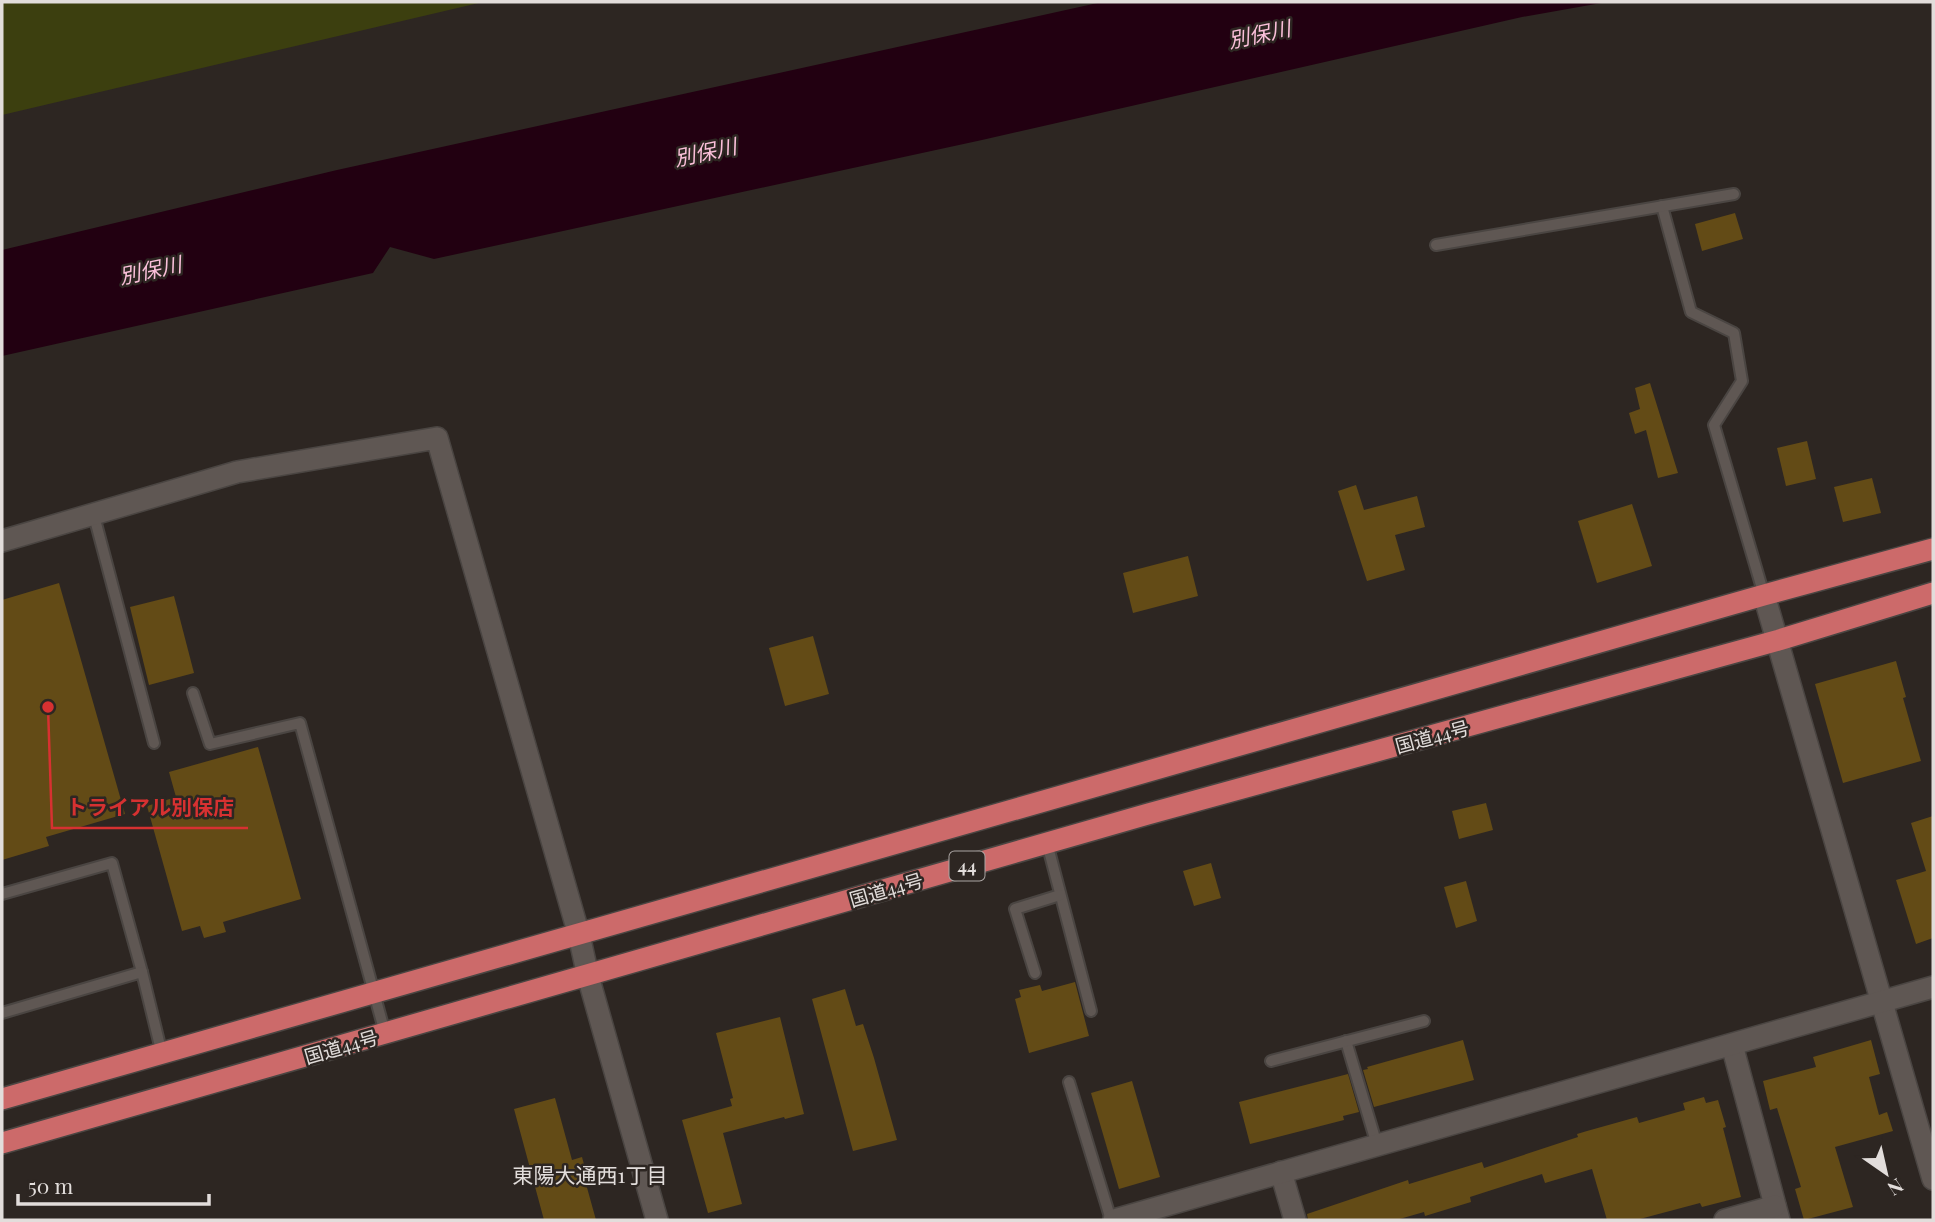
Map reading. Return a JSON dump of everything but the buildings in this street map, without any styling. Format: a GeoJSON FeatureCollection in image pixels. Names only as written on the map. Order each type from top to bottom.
{"type":"FeatureCollection","features":[{"type":"Feature","properties":{"kind":"highway","name":"44"},"geometry":{"type":"LineString","coordinates":[[2,1099],[1933,549]]}},
{"type":"Feature","properties":{"kind":"highway","name":"国道44号"},"geometry":{"type":"LineString","coordinates":[[2,1143],[1047,843],[1779,640],[1933,593]]}},
{"type":"Feature","properties":{"kind":"street"},"geometry":{"type":"LineString","coordinates":[[2,541],[93,512],[237,472],[437,438],[657,1220]]}},
{"type":"Feature","properties":{"kind":"street"},"geometry":{"type":"LineString","coordinates":[[1764,595],[1933,1179]]}},
{"type":"Feature","properties":{"kind":"street"},"geometry":{"type":"LineString","coordinates":[[1113,1220],[1933,987]]}},
{"type":"Feature","properties":{"kind":"street"},"geometry":{"type":"LineString","coordinates":[[1725,1220],[1777,1213],[1732,1045]]}},
{"type":"Feature","properties":{"kind":"street"},"geometry":{"type":"LineString","coordinates":[[1282,1172],[1295,1220]]}},
{"type":"Feature","properties":{"kind":"lane"},"geometry":{"type":"LineString","coordinates":[[1436,245],[1734,194]]}},
{"type":"Feature","properties":{"kind":"lane"},"geometry":{"type":"LineString","coordinates":[[1662,206],[1691,312],[1734,333],[1742,381],[1714,425],[1764,595]]}},
{"type":"Feature","properties":{"kind":"lane"},"geometry":{"type":"LineString","coordinates":[[93,512],[154,744]]}},
{"type":"Feature","properties":{"kind":"lane"},"geometry":{"type":"LineString","coordinates":[[193,693],[209,744],[300,723],[385,1033]]}},
{"type":"Feature","properties":{"kind":"lane"},"geometry":{"type":"LineString","coordinates":[[1047,843],[1091,1011]]}},
{"type":"Feature","properties":{"kind":"lane"},"geometry":{"type":"LineString","coordinates":[[2,894],[112,863],[162,1054]]}},
{"type":"Feature","properties":{"kind":"lane"},"geometry":{"type":"LineString","coordinates":[[1035,973],[1015,909],[1060,895]]}},
{"type":"Feature","properties":{"kind":"lane"},"geometry":{"type":"LineString","coordinates":[[2,1013],[142,972]]}},
{"type":"Feature","properties":{"kind":"lane"},"geometry":{"type":"LineString","coordinates":[[1271,1061],[1424,1021]]}},
{"type":"Feature","properties":{"kind":"lane"},"geometry":{"type":"LineString","coordinates":[[1346,1041],[1377,1146]]}},
{"type":"Feature","properties":{"kind":"lane"},"geometry":{"type":"LineString","coordinates":[[1069,1082],[1113,1220]]}},
{"type":"Feature","properties":{"kind":"green space"},"geometry":{"type":"Polygon","coordinates":[[[2,2],[483,2],[2,115],[2,2]]]}},
{"type":"Feature","properties":{"kind":"water","name":"別保川"},"geometry":{"type":"Polygon","coordinates":[[[1102,2],[1607,2],[1522,17],[982,140],[434,259],[390,247],[373,273],[2,356],[2,250],[337,170],[1102,2]]]}},
{"type":"Feature","properties":{"kind":"place","name":"トライアル別保店"},"geometry":{"type":"Point","coordinates":[48,707]}},
{"type":"Feature","properties":{"kind":"district","name":"東陽大通西1丁目"},"geometry":{"type":"Point","coordinates":[590,1174]}}]}
